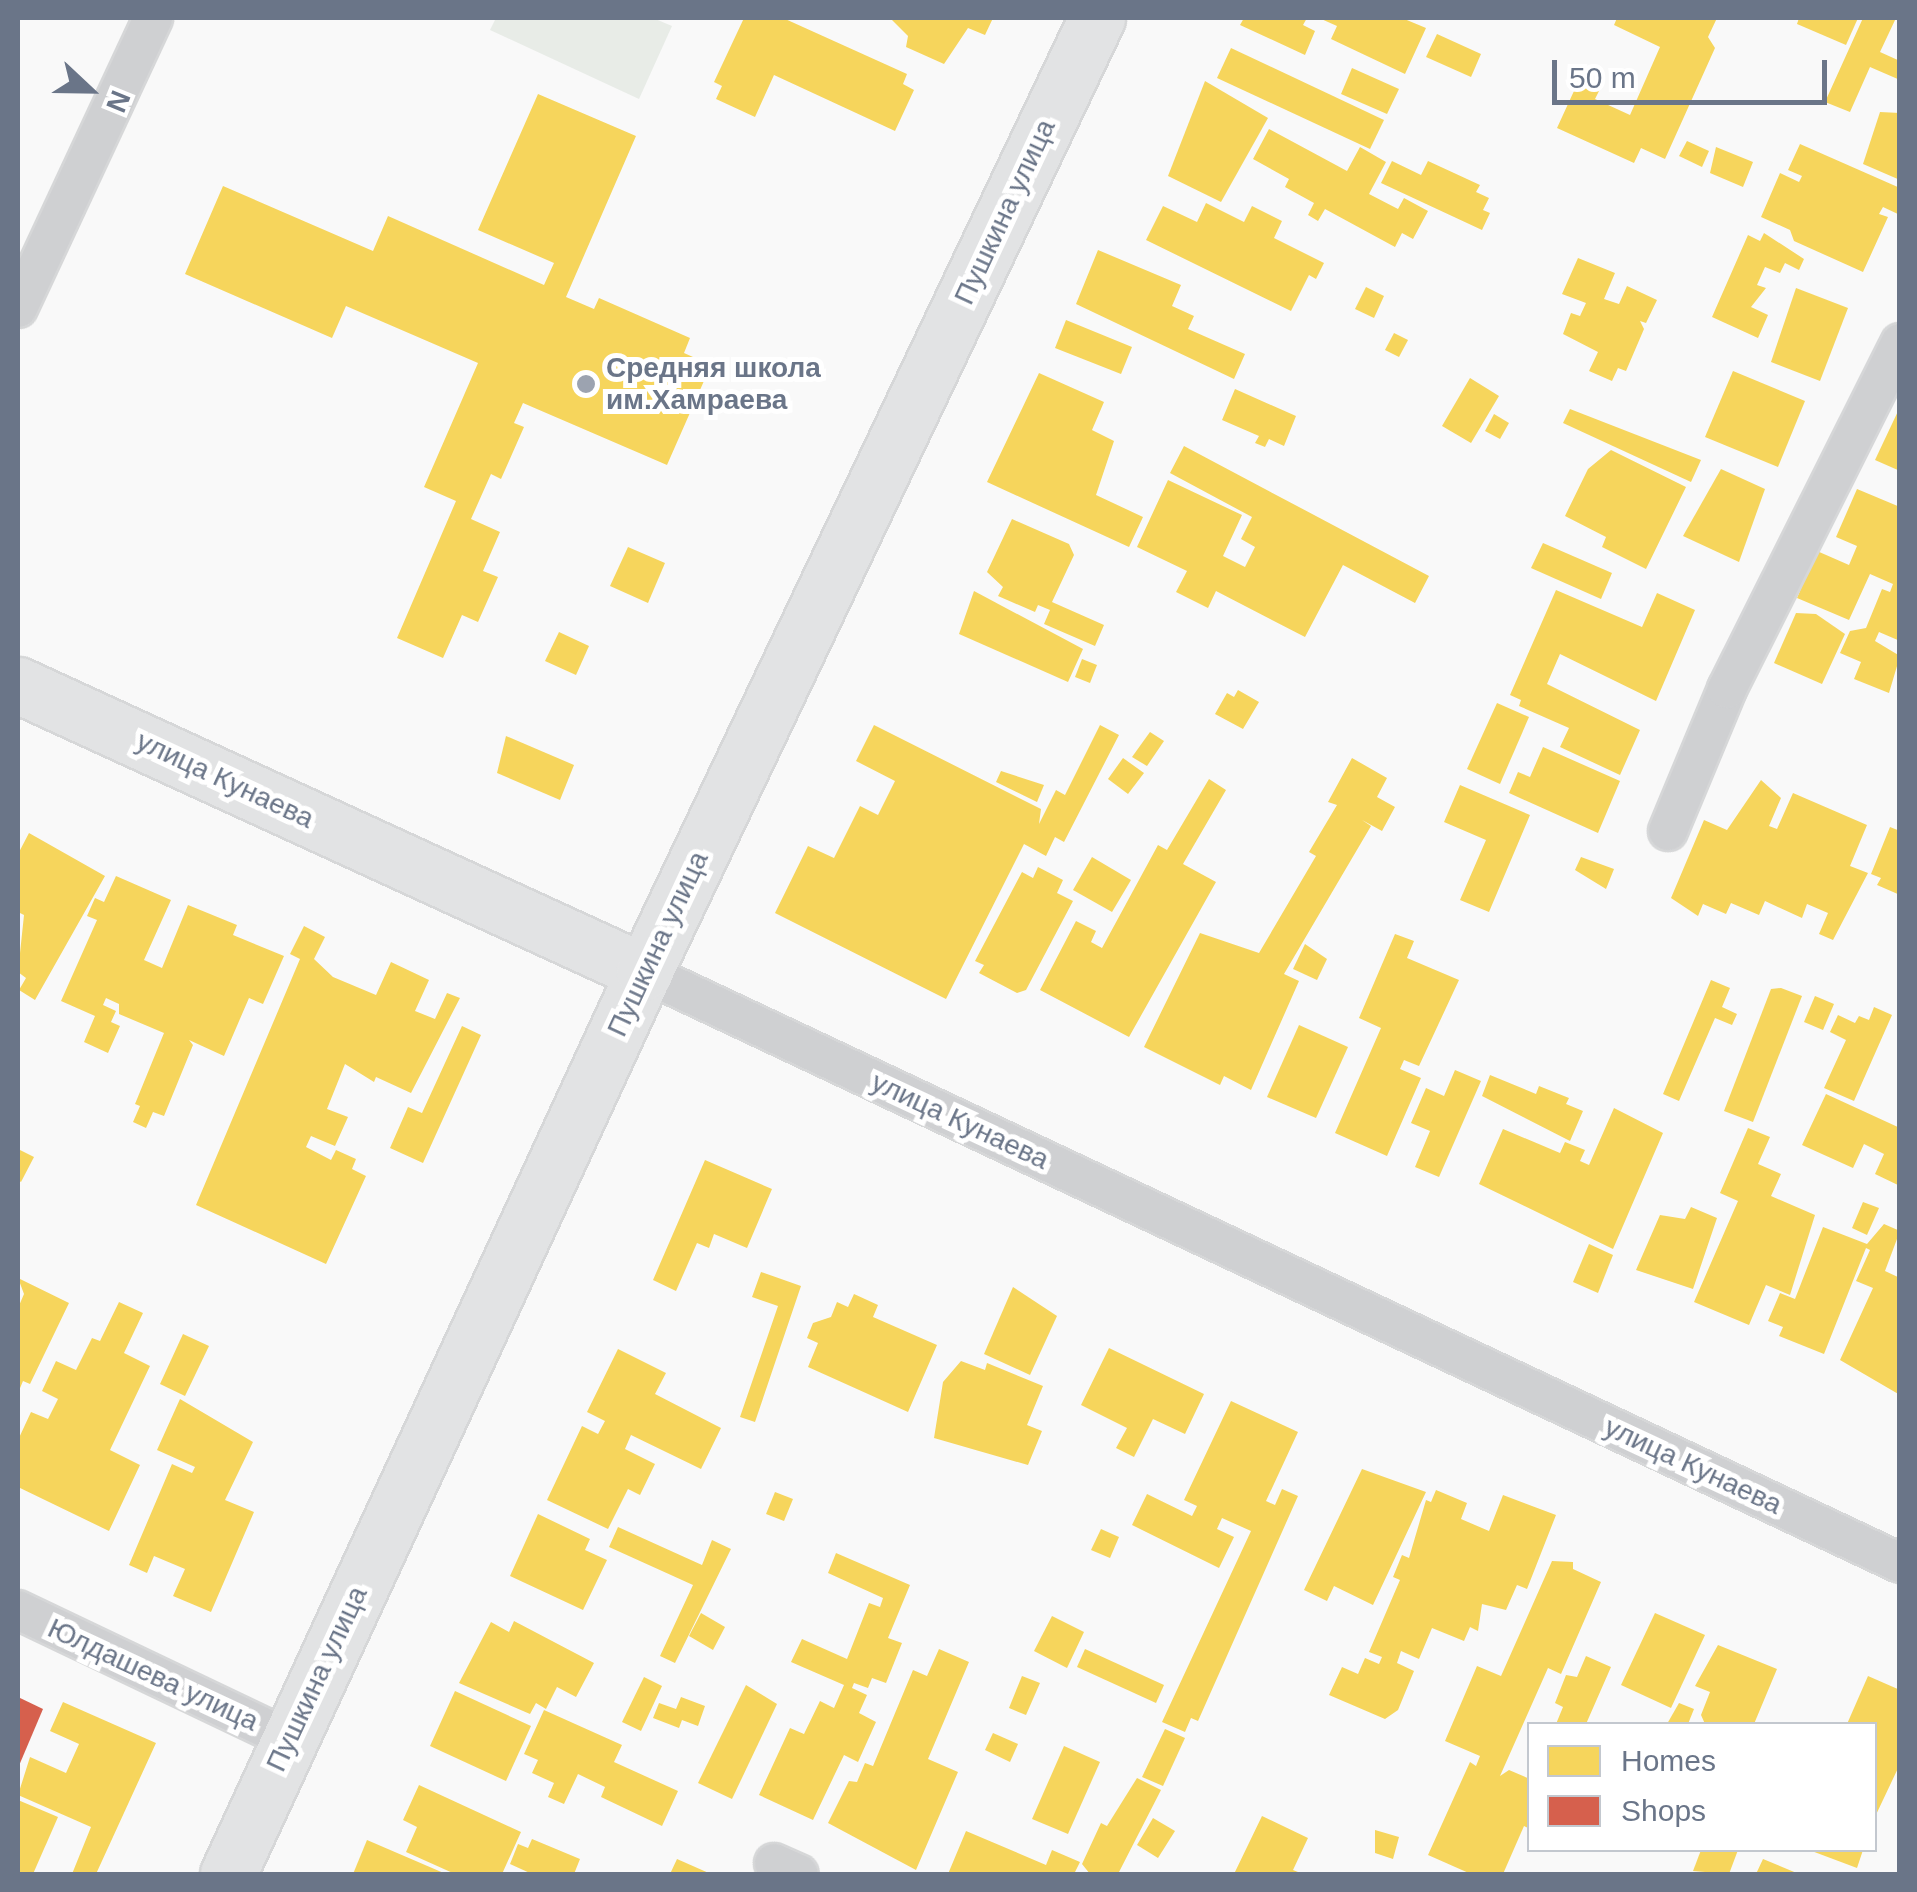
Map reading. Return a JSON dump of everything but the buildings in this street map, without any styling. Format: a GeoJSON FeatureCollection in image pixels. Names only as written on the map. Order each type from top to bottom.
{"type":"FeatureCollection","features":[{"type":"Feature","properties":{"kind":"main road","name":"Пушкина улица"},"geometry":{"type":"LineString","coordinates":[[228,1874],[644,972],[1097,18]]}},
{"type":"Feature","properties":{"kind":"main road","name":"улица Кунаева"},"geometry":{"type":"LineString","coordinates":[[18,685],[644,972]]}},
{"type":"Feature","properties":{"kind":"street"},"geometry":{"type":"LineString","coordinates":[[18,308],[153,18]]}},
{"type":"Feature","properties":{"kind":"street"},"geometry":{"type":"LineString","coordinates":[[1668,831],[1727,690],[1900,344]]}},
{"type":"Feature","properties":{"kind":"street","name":"улица Кунаева"},"geometry":{"type":"LineString","coordinates":[[644,972],[1900,1563]]}},
{"type":"Feature","properties":{"kind":"street","name":"Юлдашева улица"},"geometry":{"type":"LineString","coordinates":[[18,1610],[289,1739]]}},
{"type":"Feature","properties":{"kind":"shaded area"},"geometry":{"type":"Polygon","coordinates":[[[496,18],[653,18],[672,26],[639,99],[490,30],[496,18]]]}},
{"type":"Feature","properties":{"kind":"place","name":"Средняя школа им.Хамраева"},"geometry":{"type":"Point","coordinates":[586,384]}}]}
